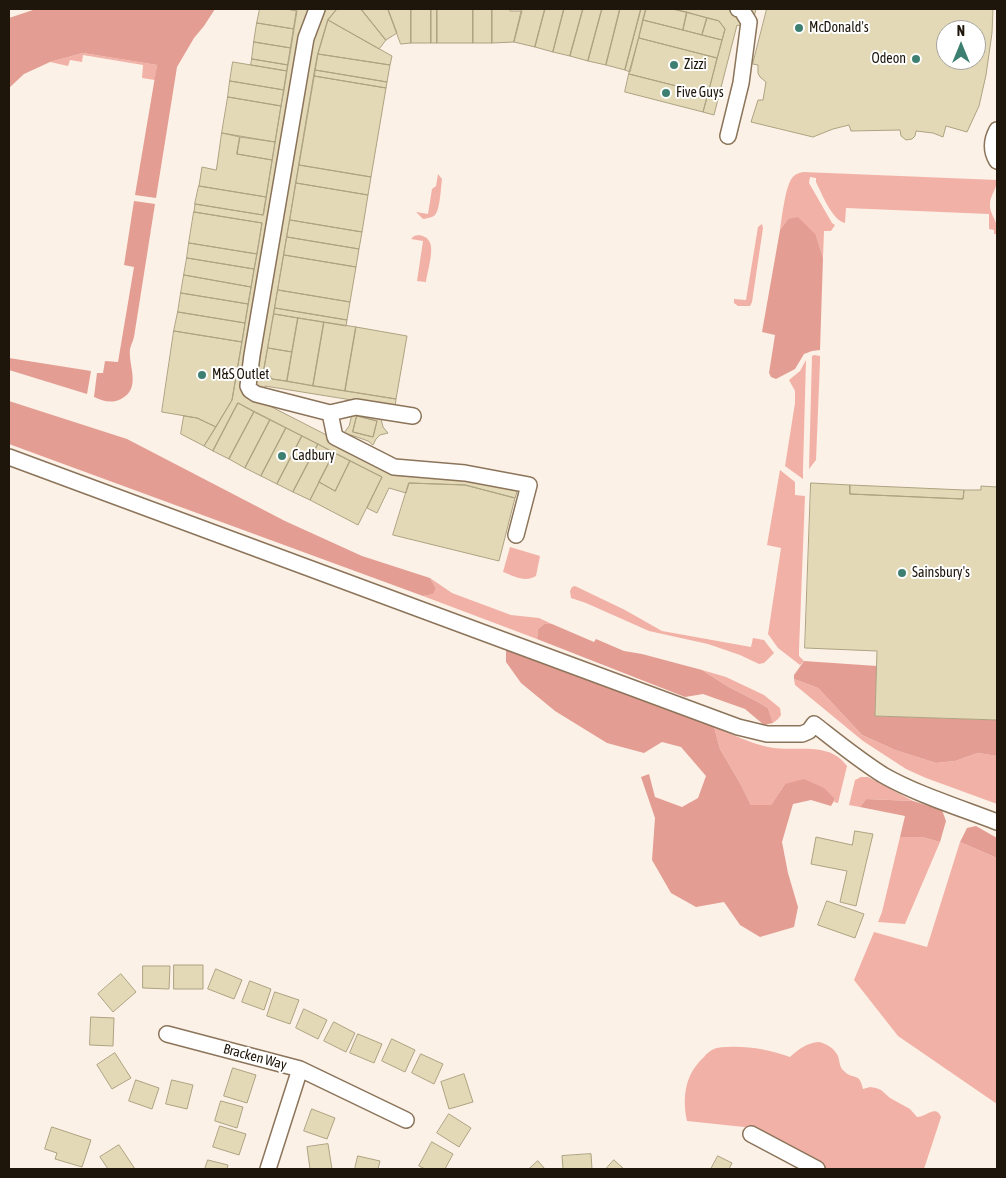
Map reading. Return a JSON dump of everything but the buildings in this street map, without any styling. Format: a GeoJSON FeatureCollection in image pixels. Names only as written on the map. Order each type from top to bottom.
{"type":"FeatureCollection","features":[{"type":"Feature","properties":{"kind":"street"},"geometry":{"type":"LineString","coordinates":[[317,9],[306,38],[248,386],[256,394],[330,413],[356,408],[413,416]]}},
{"type":"Feature","properties":{"kind":"street"},"geometry":{"type":"LineString","coordinates":[[728,136],[741,83],[750,22],[741,10],[738,9]]}},
{"type":"Feature","properties":{"kind":"street"},"geometry":{"type":"LineString","coordinates":[[997,130],[992,141],[992,148],[997,161]]}},
{"type":"Feature","properties":{"kind":"street"},"geometry":{"type":"LineString","coordinates":[[330,413],[336,438],[394,467],[465,473],[529,485],[516,535]]}},
{"type":"Feature","properties":{"kind":"street"},"geometry":{"type":"LineString","coordinates":[[9,458],[738,727],[767,734],[795,735],[808,731],[814,724],[884,776],[919,792],[997,822]]}},
{"type":"Feature","properties":{"kind":"street","name":"Bracken Way"},"geometry":{"type":"LineString","coordinates":[[167,1034],[300,1070],[268,1169]]}},
{"type":"Feature","properties":{"kind":"street"},"geometry":{"type":"LineString","coordinates":[[300,1070],[406,1120]]}},
{"type":"Feature","properties":{"kind":"street"},"geometry":{"type":"LineString","coordinates":[[751,1134],[817,1169]]}},
{"type":"Feature","properties":{"kind":"shaded area"},"geometry":{"type":"Polygon","coordinates":[[[36,9],[215,9],[194,38],[177,67],[156,198],[135,195],[157,65],[83,53],[50,62],[24,74],[9,88],[9,18],[36,9]]]}},
{"type":"Feature","properties":{"kind":"shaded area"},"geometry":{"type":"Polygon","coordinates":[[[83,53],[157,65],[155,80],[142,78],[143,65],[83,55],[82,62],[70,60],[68,66],[50,62],[83,53]]]}},
{"type":"Feature","properties":{"kind":"shaded area"},"geometry":{"type":"Polygon","coordinates":[[[803,172],[997,180],[990,206],[997,226],[997,234],[994,234],[994,230],[989,229],[989,214],[846,208],[845,223],[840,221],[832,212],[816,182],[816,178],[810,177],[809,183],[835,225],[831,231],[824,231],[823,258],[816,235],[788,219],[780,230],[787,189],[792,178],[803,172]]]}},
{"type":"Feature","properties":{"kind":"shaded area"},"geometry":{"type":"Polygon","coordinates":[[[438,174],[442,179],[437,212],[434,216],[423,219],[416,212],[428,214],[432,189],[436,186],[438,174]]]}},
{"type":"Feature","properties":{"kind":"shaded area"},"geometry":{"type":"Polygon","coordinates":[[[134,201],[155,204],[134,337],[130,349],[133,383],[131,389],[121,399],[107,401],[94,397],[97,373],[103,373],[105,361],[118,362],[134,267],[124,265],[134,201]]]}},
{"type":"Feature","properties":{"kind":"shaded area"},"geometry":{"type":"Polygon","coordinates":[[[798,217],[816,235],[823,258],[820,350],[804,354],[795,369],[776,379],[771,377],[769,373],[775,335],[762,332],[780,230],[788,219],[798,217]]]}},
{"type":"Feature","properties":{"kind":"shaded area"},"geometry":{"type":"Polygon","coordinates":[[[762,224],[763,228],[752,302],[750,306],[738,306],[734,303],[734,299],[746,300],[758,227],[762,224]]]}},
{"type":"Feature","properties":{"kind":"shaded area"},"geometry":{"type":"Polygon","coordinates":[[[419,235],[427,239],[431,244],[426,282],[417,281],[423,241],[411,239],[419,235]]]}},
{"type":"Feature","properties":{"kind":"shaded area"},"geometry":{"type":"Polygon","coordinates":[[[812,356],[820,356],[816,460],[809,469],[812,356]]]}},
{"type":"Feature","properties":{"kind":"shaded area"},"geometry":{"type":"Polygon","coordinates":[[[9,358],[91,371],[87,394],[9,370],[9,358]]]}},
{"type":"Feature","properties":{"kind":"shaded area"},"geometry":{"type":"Polygon","coordinates":[[[806,360],[803,479],[785,466],[795,403],[795,391],[789,380],[800,371],[806,360]]]}},
{"type":"Feature","properties":{"kind":"shaded area"},"geometry":{"type":"Polygon","coordinates":[[[9,401],[127,439],[285,521],[362,556],[430,578],[436,588],[433,594],[423,596],[9,444],[9,401]]]}},
{"type":"Feature","properties":{"kind":"shaded area"},"geometry":{"type":"Polygon","coordinates":[[[780,470],[795,482],[795,495],[805,496],[799,650],[799,656],[804,661],[800,665],[778,648],[768,634],[781,548],[767,545],[780,470]]]}},
{"type":"Feature","properties":{"kind":"shaded area"},"geometry":{"type":"Polygon","coordinates":[[[510,547],[540,556],[536,576],[524,579],[503,572],[510,547]]]}},
{"type":"Feature","properties":{"kind":"shaded area"},"geometry":{"type":"Polygon","coordinates":[[[430,578],[452,593],[511,615],[539,618],[552,624],[544,624],[538,629],[537,639],[423,596],[432,594],[436,588],[430,578]]]}},
{"type":"Feature","properties":{"kind":"shaded area"},"geometry":{"type":"Polygon","coordinates":[[[575,586],[625,610],[662,631],[751,647],[753,638],[764,640],[774,653],[764,663],[759,664],[708,644],[649,631],[571,598],[570,591],[575,586]]]}},
{"type":"Feature","properties":{"kind":"shaded area"},"geometry":{"type":"Polygon","coordinates":[[[544,624],[552,624],[594,642],[596,639],[624,651],[702,670],[768,708],[773,723],[764,725],[745,709],[703,694],[685,697],[537,639],[538,629],[544,624]]]}},
{"type":"Feature","properties":{"kind":"shaded area"},"geometry":{"type":"Polygon","coordinates":[[[506,648],[714,727],[720,749],[751,805],[771,805],[785,784],[804,779],[824,788],[835,799],[831,806],[811,800],[793,804],[782,842],[788,873],[798,907],[794,927],[760,937],[740,925],[724,902],[696,907],[671,893],[652,860],[655,818],[641,777],[649,774],[655,797],[682,807],[698,798],[706,776],[681,747],[662,742],[644,753],[607,743],[555,711],[521,683],[506,662],[506,648]]]}},
{"type":"Feature","properties":{"kind":"shaded area"},"geometry":{"type":"Polygon","coordinates":[[[804,661],[877,666],[875,716],[997,720],[997,756],[978,753],[955,761],[936,763],[895,750],[862,735],[818,688],[794,679],[794,675],[804,661]]]}},
{"type":"Feature","properties":{"kind":"shaded area"},"geometry":{"type":"Polygon","coordinates":[[[702,670],[726,677],[764,695],[780,708],[781,715],[773,723],[768,708],[702,670]]]}},
{"type":"Feature","properties":{"kind":"shaded area"},"geometry":{"type":"Polygon","coordinates":[[[794,679],[818,688],[862,735],[895,750],[936,763],[955,761],[978,753],[997,756],[997,804],[906,769],[863,741],[795,685],[794,679]]]}},
{"type":"Feature","properties":{"kind":"shaded area"},"geometry":{"type":"Polygon","coordinates":[[[714,727],[762,746],[821,750],[831,753],[847,766],[838,803],[834,802],[835,799],[785,784],[771,805],[751,805],[720,749],[714,727]]]}},
{"type":"Feature","properties":{"kind":"shaded area"},"geometry":{"type":"Polygon","coordinates":[[[861,777],[868,777],[913,801],[866,799],[860,807],[849,805],[855,780],[861,777]]]}},
{"type":"Feature","properties":{"kind":"shaded area"},"geometry":{"type":"Polygon","coordinates":[[[866,799],[913,801],[942,810],[946,821],[940,842],[922,837],[900,837],[905,816],[860,807],[866,799]]]}},
{"type":"Feature","properties":{"kind":"shaded area"},"geometry":{"type":"Polygon","coordinates":[[[976,826],[997,838],[997,858],[960,842],[967,828],[976,826]]]}},
{"type":"Feature","properties":{"kind":"shaded area"},"geometry":{"type":"Polygon","coordinates":[[[900,837],[922,837],[940,842],[905,924],[878,922],[882,912],[900,837]]]}},
{"type":"Feature","properties":{"kind":"shaded area"},"geometry":{"type":"Polygon","coordinates":[[[960,842],[997,858],[997,1104],[898,1036],[854,980],[874,932],[927,947],[960,842]]]}},
{"type":"Feature","properties":{"kind":"shaded area"},"geometry":{"type":"Polygon","coordinates":[[[819,1042],[827,1045],[834,1051],[838,1056],[842,1069],[858,1078],[863,1089],[870,1087],[881,1090],[890,1098],[910,1109],[917,1117],[934,1111],[939,1113],[941,1117],[924,1169],[825,1169],[784,1146],[744,1127],[687,1121],[686,1086],[693,1071],[711,1050],[721,1047],[744,1047],[767,1050],[790,1057],[803,1047],[819,1042]]]}},
{"type":"Feature","properties":{"kind":"place","name":"McDonald's"},"geometry":{"type":"Point","coordinates":[799,28]}},
{"type":"Feature","properties":{"kind":"place","name":"Odeon"},"geometry":{"type":"Point","coordinates":[916,59]}},
{"type":"Feature","properties":{"kind":"place","name":"Zizzi"},"geometry":{"type":"Point","coordinates":[674,65]}},
{"type":"Feature","properties":{"kind":"place","name":"Five Guys"},"geometry":{"type":"Point","coordinates":[666,93]}},
{"type":"Feature","properties":{"kind":"place","name":"M&S Outlet"},"geometry":{"type":"Point","coordinates":[202,375]}},
{"type":"Feature","properties":{"kind":"place","name":"Cadbury"},"geometry":{"type":"Point","coordinates":[282,456]}},
{"type":"Feature","properties":{"kind":"place","name":"Sainsbury's"},"geometry":{"type":"Point","coordinates":[902,573]}}]}
